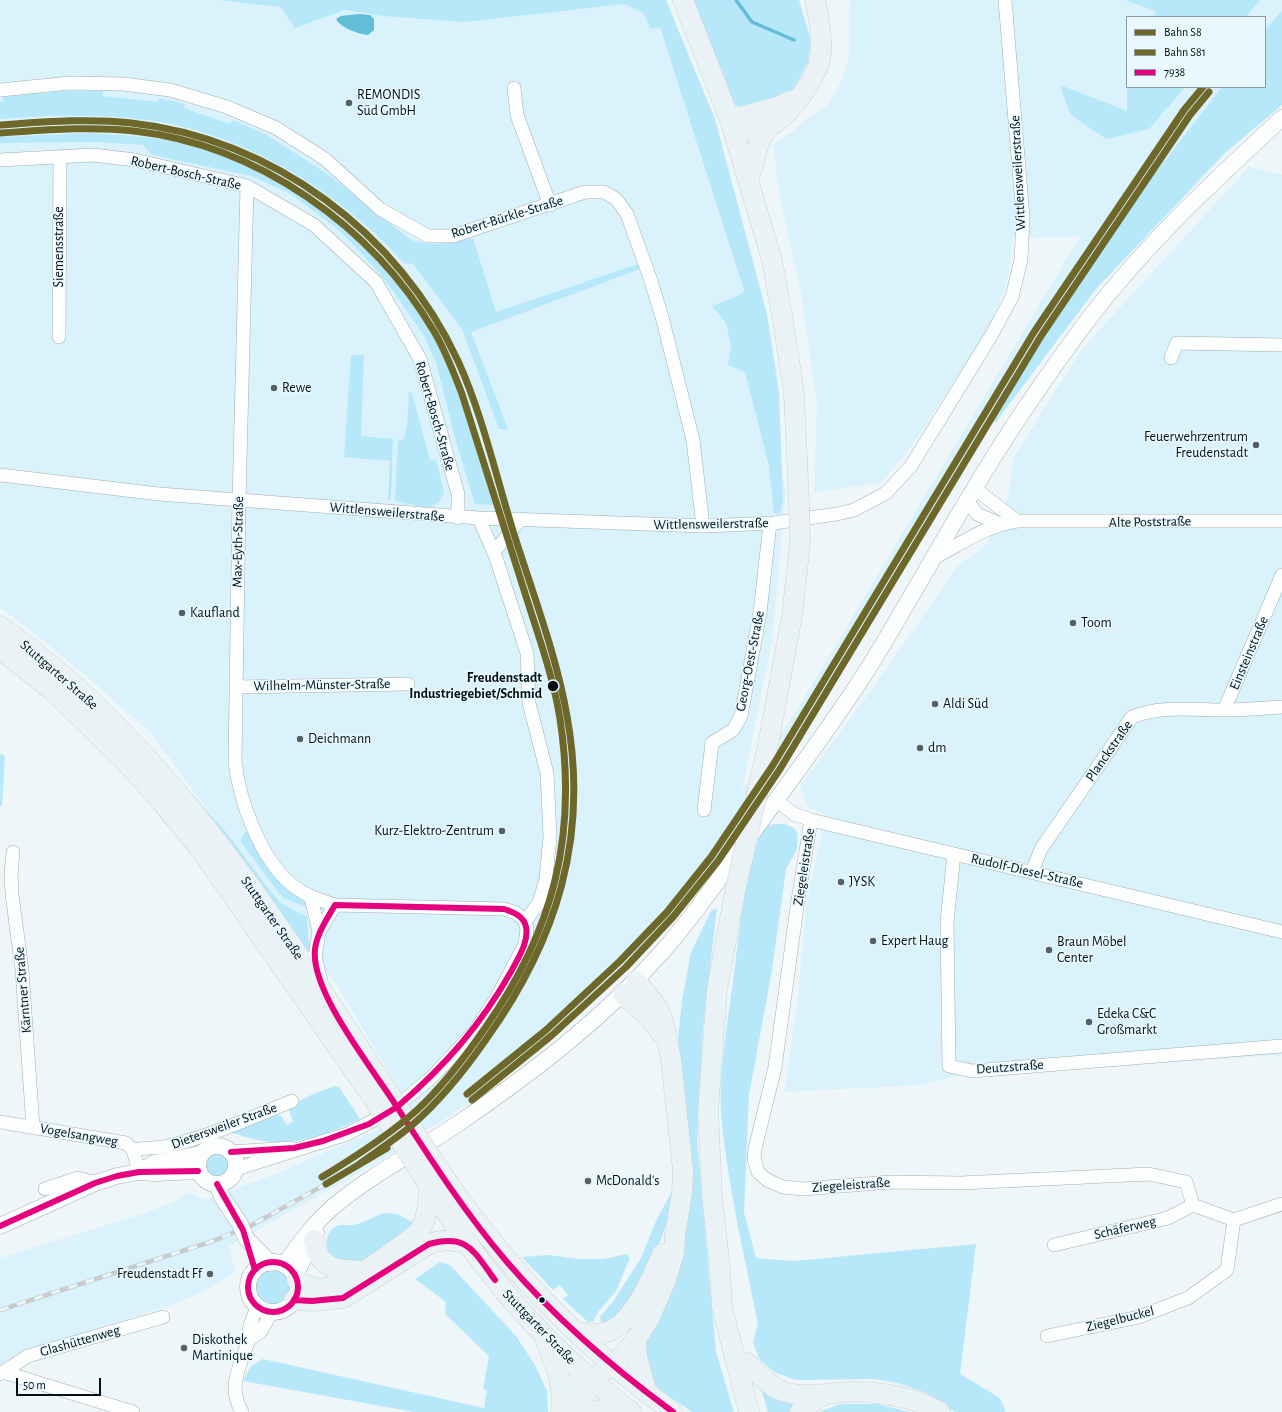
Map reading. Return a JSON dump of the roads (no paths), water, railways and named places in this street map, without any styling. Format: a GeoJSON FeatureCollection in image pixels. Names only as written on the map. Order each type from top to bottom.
{"type":"FeatureCollection","features":[{"type":"Feature","properties":{"kind":"main road"},"geometry":{"type":"LineString","coordinates":[[683,0],[731,125],[749,179],[772,260],[794,393],[800,502],[800,544],[792,616],[768,745],[735,892],[717,989],[708,1112],[712,1197],[720,1269],[722,1308],[749,1412]]}},
{"type":"Feature","properties":{"kind":"main road"},"geometry":{"type":"LineString","coordinates":[[731,125],[756,130],[769,126],[785,114],[799,98],[813,78],[821,53],[820,24],[815,0]]}},
{"type":"Feature","properties":{"kind":"main road"},"geometry":{"type":"LineString","coordinates":[[731,125],[799,98]]}},
{"type":"Feature","properties":{"kind":"main road"},"geometry":{"type":"LineString","coordinates":[[749,179],[760,140],[769,126]]}},
{"type":"Feature","properties":{"kind":"main road","name":"Stuttgarter Straße"},"geometry":{"type":"LineString","coordinates":[[0,626],[19,639],[80,691],[136,745],[177,791],[220,845],[324,994],[379,1094],[427,1173],[467,1244],[520,1311],[544,1336],[591,1379],[630,1411]]}},
{"type":"Feature","properties":{"kind":"main road","name":"Stuttgarter Straße"},"geometry":{"type":"LineString","coordinates":[[0,649],[68,705],[123,759],[159,799],[201,850],[379,1094]]}},
{"type":"Feature","properties":{"kind":"main road"},"geometry":{"type":"LineString","coordinates":[[566,1408],[574,1384],[591,1379],[613,1366],[636,1340],[649,1319],[666,1280],[674,1253],[675,1234],[682,1193],[683,1170],[673,1076],[663,1020],[658,1008],[629,987]]}},
{"type":"Feature","properties":{"kind":"main road"},"geometry":{"type":"LineString","coordinates":[[287,1271],[314,1288],[329,1288],[345,1282],[417,1234],[424,1224],[426,1217],[427,1173]]}},
{"type":"Feature","properties":{"kind":"main road","name":"Stuttgarter Straße"},"geometry":{"type":"LineString","coordinates":[[427,1173],[488,1238],[529,1285],[576,1332],[613,1366],[647,1394],[673,1412]]}},
{"type":"Feature","properties":{"kind":"main road"},"geometry":{"type":"LineString","coordinates":[[317,1231],[316,1251],[325,1264],[338,1270],[362,1271]]}},
{"type":"Feature","properties":{"kind":"main road"},"geometry":{"type":"LineString","coordinates":[[576,1332],[603,1333],[622,1324],[638,1302],[652,1277],[663,1252],[675,1234]]}},
{"type":"Feature","properties":{"kind":"main road"},"geometry":{"type":"LineString","coordinates":[[294,1300],[312,1301],[343,1298],[429,1244],[452,1239],[467,1244]]}},
{"type":"Feature","properties":{"kind":"main road"},"geometry":{"type":"LineString","coordinates":[[720,1269],[762,1412]]}},
{"type":"Feature","properties":{"kind":"main road"},"geometry":{"type":"LineString","coordinates":[[544,1336],[559,1377],[566,1408]]}},
{"type":"Feature","properties":{"kind":"main road"},"geometry":{"type":"LineString","coordinates":[[636,1340],[637,1356],[647,1394]]}},
{"type":"Feature","properties":{"kind":"main road"},"geometry":{"type":"LineString","coordinates":[[747,1363],[763,1379],[780,1390],[798,1394],[879,1393],[906,1398],[929,1405],[940,1412]]}},
{"type":"Feature","properties":{"kind":"main road"},"geometry":{"type":"LineString","coordinates":[[800,1412],[804,1407],[826,1394]]}},
{"type":"Feature","properties":{"kind":"main road"},"geometry":{"type":"LineString","coordinates":[[594,1412],[610,1408],[630,1411]]}},
{"type":"Feature","properties":{"kind":"street","name":"Wittlensweilerstraße"},"geometry":{"type":"LineString","coordinates":[[0,475],[159,494],[458,518],[703,526],[770,524],[854,510],[886,493],[911,466],[991,336],[1012,297],[1020,260],[1023,217],[1005,0]]}},
{"type":"Feature","properties":{"kind":"street","name":"Robert-Bürkle-Straße"},"geometry":{"type":"LineString","coordinates":[[0,90],[70,83],[123,84],[170,90],[227,107],[276,128],[325,159],[380,209],[428,236],[453,236],[550,205],[585,192],[604,192],[616,199],[627,214],[662,317],[693,440],[703,526]]}},
{"type":"Feature","properties":{"kind":"street"},"geometry":{"type":"LineString","coordinates":[[514,88],[517,115],[550,205]]}},
{"type":"Feature","properties":{"kind":"street"},"geometry":{"type":"LineString","coordinates":[[287,1271],[332,1208],[363,1185],[453,1127],[519,1081],[580,1034],[629,987],[664,950],[696,910],[776,800],[869,667],[971,494],[1021,415],[1071,342],[1104,299],[1148,248],[1205,189],[1282,118]]}},
{"type":"Feature","properties":{"kind":"street","name":"Robert-Bosch-Straße"},"geometry":{"type":"LineString","coordinates":[[0,160],[93,155],[135,160],[247,186],[314,225],[376,282],[420,359],[458,494],[458,518]]}},
{"type":"Feature","properties":{"kind":"street","name":"Siemensstraße"},"geometry":{"type":"LineString","coordinates":[[59,337],[60,157]]}},
{"type":"Feature","properties":{"kind":"street","name":"Max-Eyth-Straße"},"geometry":{"type":"LineString","coordinates":[[247,186],[238,501],[235,760],[237,782],[243,803],[254,830],[271,861],[290,884],[311,897],[335,905],[504,909],[516,913],[525,921]]}},
{"type":"Feature","properties":{"kind":"street"},"geometry":{"type":"LineString","coordinates":[[1171,358],[1177,343],[1282,345]]}},
{"type":"Feature","properties":{"kind":"street"},"geometry":{"type":"LineString","coordinates":[[971,494],[1017,521]]}},
{"type":"Feature","properties":{"kind":"street"},"geometry":{"type":"LineString","coordinates":[[971,494],[977,514],[1000,524]]}},
{"type":"Feature","properties":{"kind":"street"},"geometry":{"type":"LineString","coordinates":[[255,1270],[227,1185],[234,1157],[226,1148],[215,1145],[204,1150],[200,1154],[197,1166],[198,1172],[206,1181],[227,1185],[276,1157],[299,1148],[347,1134],[390,1112],[433,1076],[475,1031],[497,997],[524,944],[527,929],[525,921],[539,903],[546,879],[550,836],[547,773],[529,703],[527,653],[494,552],[479,518]]}},
{"type":"Feature","properties":{"kind":"street"},"geometry":{"type":"LineString","coordinates":[[494,552],[520,520]]}},
{"type":"Feature","properties":{"kind":"street","name":"Alte Poststraße"},"geometry":{"type":"LineString","coordinates":[[934,558],[974,534],[1000,524],[1017,521],[1282,521]]}},
{"type":"Feature","properties":{"kind":"street","name":"Georg-Oest-Straße"},"geometry":{"type":"LineString","coordinates":[[704,810],[712,743],[733,730],[741,716],[760,613],[770,524]]}},
{"type":"Feature","properties":{"kind":"street","name":"Einsteinstraße"},"geometry":{"type":"LineString","coordinates":[[1224,710],[1282,575]]}},
{"type":"Feature","properties":{"kind":"street","name":"Wilhelm-Münster-Straße"},"geometry":{"type":"LineString","coordinates":[[236,687],[408,684]]}},
{"type":"Feature","properties":{"kind":"street","name":"Planckstraße"},"geometry":{"type":"LineString","coordinates":[[1032,872],[1041,849],[1132,717],[1146,711],[1162,709],[1224,710],[1282,707]]}},
{"type":"Feature","properties":{"kind":"street","name":"Rudolf-Diesel-Straße"},"geometry":{"type":"LineString","coordinates":[[776,800],[794,814],[811,820],[1282,932]]}},
{"type":"Feature","properties":{"kind":"street","name":"Ziegeleistraße"},"geometry":{"type":"LineString","coordinates":[[811,820],[798,900],[775,1067],[755,1148],[754,1159],[758,1172],[766,1180],[783,1187],[804,1188],[890,1182],[961,1183],[1149,1174],[1186,1182],[1193,1205]]}},
{"type":"Feature","properties":{"kind":"street","name":"Kärntner Straße"},"geometry":{"type":"LineString","coordinates":[[13,852],[10,874],[11,888],[22,970],[33,1127]]}},
{"type":"Feature","properties":{"kind":"street","name":"Deutzstraße"},"geometry":{"type":"LineString","coordinates":[[954,854],[947,922],[949,1066],[972,1070],[1282,1046]]}},
{"type":"Feature","properties":{"kind":"street"},"geometry":{"type":"LineString","coordinates":[[311,897],[319,932]]}},
{"type":"Feature","properties":{"kind":"street"},"geometry":{"type":"LineString","coordinates":[[324,994],[315,957],[319,932],[335,905]]}},
{"type":"Feature","properties":{"kind":"street","name":"Dietersweiler Straße"},"geometry":{"type":"LineString","coordinates":[[132,1150],[172,1145],[228,1127],[292,1101]]}},
{"type":"Feature","properties":{"kind":"street","name":"Vogelsangweg"},"geometry":{"type":"LineString","coordinates":[[0,1122],[126,1143],[132,1150],[139,1172]]}},
{"type":"Feature","properties":{"kind":"street"},"geometry":{"type":"LineString","coordinates":[[231,1152],[299,1148]]}},
{"type":"Feature","properties":{"kind":"street","name":"Dietersweiler Straße"},"geometry":{"type":"LineString","coordinates":[[139,1172],[154,1163],[200,1154]]}},
{"type":"Feature","properties":{"kind":"street","name":"Dietersweiler Straße"},"geometry":{"type":"LineString","coordinates":[[0,1226],[95,1182],[139,1172],[198,1172]]}},
{"type":"Feature","properties":{"kind":"street"},"geometry":{"type":"LineString","coordinates":[[46,1189],[78,1178],[95,1182]]}},
{"type":"Feature","properties":{"kind":"street"},"geometry":{"type":"LineString","coordinates":[[1193,1205],[1234,1220],[1282,1204]]}},
{"type":"Feature","properties":{"kind":"street","name":"Schäferweg"},"geometry":{"type":"LineString","coordinates":[[1054,1245],[1168,1218],[1193,1205]]}},
{"type":"Feature","properties":{"kind":"street","name":"Ziegelbuckel"},"geometry":{"type":"LineString","coordinates":[[1047,1336],[1139,1318],[1188,1298],[1227,1270],[1234,1220]]}},
{"type":"Feature","properties":{"kind":"street"},"geometry":{"type":"LineString","coordinates":[[243,1231],[287,1271],[298,1287],[294,1300],[285,1309],[272,1312],[257,1306],[249,1291],[250,1280],[255,1270],[262,1265],[287,1271]]}},
{"type":"Feature","properties":{"kind":"street"},"geometry":{"type":"LineString","coordinates":[[242,1412],[238,1404],[234,1383],[249,1340],[250,1327],[257,1306]]}},
{"type":"Feature","properties":{"kind":"street"},"geometry":{"type":"LineString","coordinates":[[249,1340],[260,1331],[272,1312]]}},
{"type":"Feature","properties":{"kind":"street","name":"Glashüttenweg"},"geometry":{"type":"LineString","coordinates":[[1,1373],[28,1356],[163,1317]]}},
{"type":"Feature","properties":{"kind":"street"},"geometry":{"type":"LineString","coordinates":[[1,1373],[133,1412]]}},
{"type":"Feature","properties":{"kind":"waterway"},"geometry":{"type":"LineString","coordinates":[[736,0],[752,22],[794,40]]}},
{"type":"Feature","properties":{"kind":"railway"},"geometry":{"type":"LineString","coordinates":[[0,1310],[213,1241],[250,1226],[326,1184]]}},
{"type":"Feature","properties":{"kind":"rail line","name":"S8"},"geometry":{"type":"LineString","coordinates":[[467,1094],[546,1030],[620,961],[667,912],[711,857],[773,765],[1034,332],[1184,110],[1202,88]]}},
{"type":"Feature","properties":{"kind":"rail line","name":"S81"},"geometry":{"type":"LineString","coordinates":[[472,1100],[551,1036],[626,967],[673,917],[718,861],[780,769],[1041,336],[1190,115],[1209,92]]}},
{"type":"Feature","properties":{"kind":"rail line","name":"S8"},"geometry":{"type":"LineString","coordinates":[[0,125],[82,121],[131,123],[183,132],[233,149],[281,171],[325,200],[366,233],[402,272],[433,315],[458,361],[475,403],[557,670],[567,716],[573,761],[574,804],[570,845],[562,886],[549,925],[532,963],[511,1001],[487,1038],[470,1062],[442,1096],[422,1116],[392,1141],[358,1165]]}},
{"type":"Feature","properties":{"kind":"rail line","name":"S81"},"geometry":{"type":"LineString","coordinates":[[1,133],[84,129],[134,131],[180,139],[224,153],[267,173],[307,197],[345,226],[379,258],[409,294],[435,333],[450,363],[462,394],[544,654],[560,719],[565,762],[565,803],[562,843],[555,881],[543,919],[528,956],[508,992],[485,1028],[462,1060],[436,1091],[395,1129],[322,1177]]}},
{"type":"Feature","properties":{"kind":"rail line","name":"S8"},"geometry":{"type":"LineString","coordinates":[[326,1184],[387,1148]]}},
{"type":"Feature","properties":{"kind":"place","name":"REMONDIS Süd GmbH"},"geometry":{"type":"Point","coordinates":[349,103]}},
{"type":"Feature","properties":{"kind":"place","name":"Rewe"},"geometry":{"type":"Point","coordinates":[274,388]}},
{"type":"Feature","properties":{"kind":"place","name":"Feuerwehrzentrum Freudenstadt"},"geometry":{"type":"Point","coordinates":[1256,445]}},
{"type":"Feature","properties":{"kind":"place","name":"Kaufland"},"geometry":{"type":"Point","coordinates":[182,613]}},
{"type":"Feature","properties":{"kind":"place","name":"Toom"},"geometry":{"type":"Point","coordinates":[1073,623]}},
{"type":"Feature","properties":{"kind":"place","name":"Freudenstadt Industriegebiet/Schmid"},"geometry":{"type":"Point","coordinates":[553,686]}},
{"type":"Feature","properties":{"kind":"place","name":"Aldi Süd"},"geometry":{"type":"Point","coordinates":[935,704]}},
{"type":"Feature","properties":{"kind":"place","name":"Deichmann"},"geometry":{"type":"Point","coordinates":[300,739]}},
{"type":"Feature","properties":{"kind":"place","name":"dm"},"geometry":{"type":"Point","coordinates":[920,748]}},
{"type":"Feature","properties":{"kind":"place","name":"Kurz-Elektro-Zentrum"},"geometry":{"type":"Point","coordinates":[502,831]}},
{"type":"Feature","properties":{"kind":"place","name":"JYSK"},"geometry":{"type":"Point","coordinates":[841,882]}},
{"type":"Feature","properties":{"kind":"place","name":"Expert Haug"},"geometry":{"type":"Point","coordinates":[873,941]}},
{"type":"Feature","properties":{"kind":"place","name":"Braun Möbel Center"},"geometry":{"type":"Point","coordinates":[1049,950]}},
{"type":"Feature","properties":{"kind":"place","name":"Edeka C&C Großmarkt"},"geometry":{"type":"Point","coordinates":[1089,1022]}},
{"type":"Feature","properties":{"kind":"place","name":"McDonald's"},"geometry":{"type":"Point","coordinates":[588,1181]}},
{"type":"Feature","properties":{"kind":"place","name":"Freudenstadt Ff"},"geometry":{"type":"Point","coordinates":[210,1274]}},
{"type":"Feature","properties":{"kind":"place","name":"Diskothek Martinique"},"geometry":{"type":"Point","coordinates":[184,1348]}}]}
